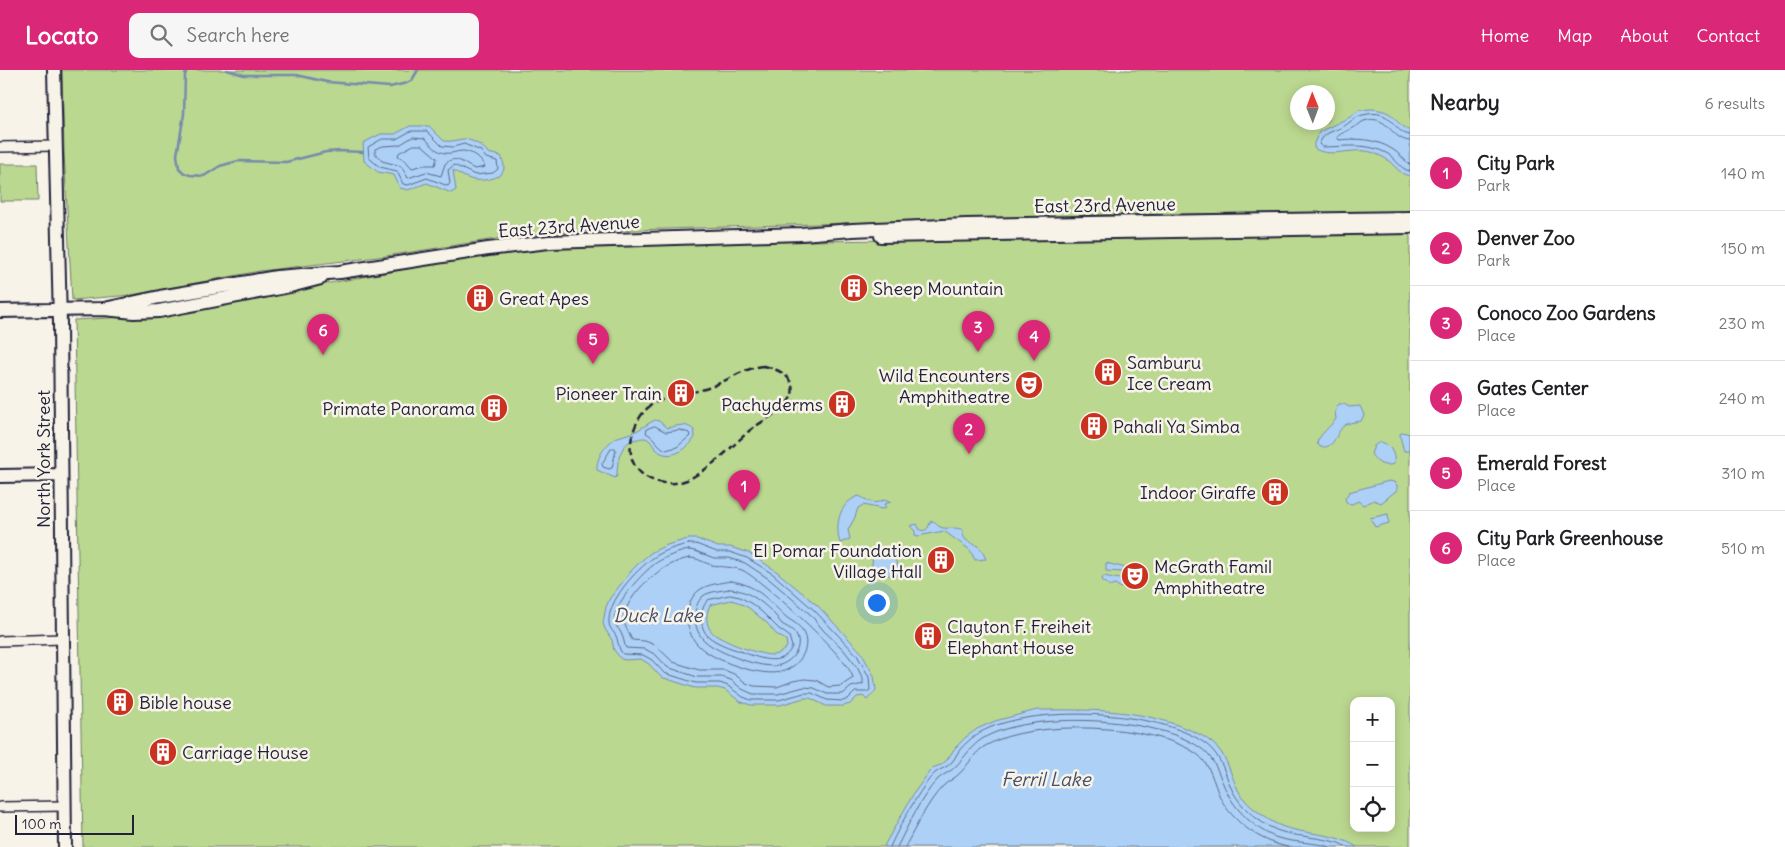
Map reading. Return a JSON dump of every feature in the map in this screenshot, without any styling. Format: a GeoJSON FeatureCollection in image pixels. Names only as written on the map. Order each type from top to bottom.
{"type":"FeatureCollection","features":[{"type":"Feature","properties":{"kind":"main road","name":"North York Street"},"geometry":{"type":"LineString","coordinates":[[54,70],[60,310],[65,847]]}},
{"type":"Feature","properties":{"kind":"main road","name":"East 23rd Avenue"},"geometry":{"type":"LineString","coordinates":[[0,311],[104,309],[153,298],[277,277],[308,273],[340,272],[482,250],[549,242],[801,234],[1019,223],[1410,218]]}},
{"type":"Feature","properties":{"kind":"main road","name":"East 23rd Avenue"},"geometry":{"type":"LineString","coordinates":[[801,234],[905,236],[1043,232],[1410,227]]}},
{"type":"Feature","properties":{"kind":"main road"},"geometry":{"type":"LineString","coordinates":[[0,476],[61,475]]}},
{"type":"Feature","properties":{"kind":"street"},"geometry":{"type":"LineString","coordinates":[[0,146],[56,146]]}},
{"type":"Feature","properties":{"kind":"street"},"geometry":{"type":"LineString","coordinates":[[0,641],[62,639]]}},
{"type":"Feature","properties":{"kind":"street"},"geometry":{"type":"LineString","coordinates":[[0,808],[65,806]]}},
{"type":"Feature","properties":{"kind":"green space"},"geometry":{"type":"Polygon","coordinates":[[[62,70],[1410,70],[1410,212],[1090,215],[574,232],[515,236],[386,256],[260,271],[132,295],[72,300],[64,152],[62,70]]]}},
{"type":"Feature","properties":{"kind":"green space"},"geometry":{"type":"Polygon","coordinates":[[[0,164],[37,164],[38,201],[0,201],[0,164]]]}},
{"type":"Feature","properties":{"kind":"green space"},"geometry":{"type":"Polygon","coordinates":[[[1410,233],[1410,847],[83,847],[74,320],[158,315],[449,261],[518,251],[582,246],[1025,236],[1139,239],[1410,233]]]}},
{"type":"Feature","properties":{"kind":"water"},"geometry":{"type":"Polygon","coordinates":[[[1359,110],[1380,110],[1391,114],[1404,128],[1410,131],[1410,176],[1401,172],[1385,158],[1371,152],[1327,153],[1314,148],[1319,132],[1335,130],[1335,124],[1359,110]]]}},
{"type":"Feature","properties":{"kind":"water"},"geometry":{"type":"Polygon","coordinates":[[[410,126],[429,126],[444,141],[464,139],[475,142],[488,153],[501,156],[504,166],[503,171],[500,175],[490,179],[474,180],[453,170],[456,190],[451,193],[427,183],[408,190],[400,188],[394,175],[378,172],[364,161],[363,143],[381,134],[395,134],[410,126]]]}},
{"type":"Feature","properties":{"kind":"water"},"geometry":{"type":"Polygon","coordinates":[[[1339,404],[1349,407],[1360,406],[1364,415],[1361,421],[1345,425],[1332,443],[1325,447],[1320,447],[1317,443],[1318,440],[1336,419],[1335,411],[1339,404]]]}},
{"type":"Feature","properties":{"kind":"water"},"geometry":{"type":"Polygon","coordinates":[[[655,420],[667,428],[681,425],[687,426],[694,430],[695,437],[683,450],[672,454],[661,453],[646,438],[632,441],[623,448],[615,478],[597,470],[600,455],[610,442],[618,437],[637,431],[655,420]]]}},
{"type":"Feature","properties":{"kind":"water"},"geometry":{"type":"Polygon","coordinates":[[[1403,432],[1409,434],[1409,451],[1404,451],[1400,434],[1403,432]]]}},
{"type":"Feature","properties":{"kind":"water"},"geometry":{"type":"Polygon","coordinates":[[[1379,442],[1389,446],[1394,456],[1394,464],[1381,464],[1371,454],[1374,446],[1379,442]]]}},
{"type":"Feature","properties":{"kind":"water"},"geometry":{"type":"Polygon","coordinates":[[[1389,481],[1397,485],[1397,490],[1381,503],[1374,500],[1363,505],[1358,501],[1352,504],[1347,503],[1345,499],[1349,492],[1389,481]]]}},
{"type":"Feature","properties":{"kind":"water"},"geometry":{"type":"Polygon","coordinates":[[[859,496],[868,501],[880,502],[883,500],[891,502],[884,504],[886,508],[882,509],[863,505],[858,508],[848,530],[850,539],[840,543],[838,523],[842,509],[852,499],[859,496]]]}},
{"type":"Feature","properties":{"kind":"water"},"geometry":{"type":"Polygon","coordinates":[[[1388,514],[1389,523],[1375,527],[1370,518],[1388,514]]]}},
{"type":"Feature","properties":{"kind":"water"},"geometry":{"type":"Polygon","coordinates":[[[931,521],[944,528],[963,530],[964,538],[980,548],[986,559],[975,560],[970,550],[944,531],[918,536],[915,535],[915,531],[910,526],[917,524],[920,530],[925,530],[931,521]]]}},
{"type":"Feature","properties":{"kind":"water","name":"Duck Lake"},"geometry":{"type":"Polygon","coordinates":[[[688,539],[697,539],[718,547],[730,547],[749,553],[776,571],[818,606],[861,652],[874,676],[876,690],[867,700],[863,696],[857,697],[850,704],[843,706],[826,706],[810,698],[780,705],[751,705],[741,702],[725,690],[718,688],[695,688],[661,677],[649,664],[641,659],[621,659],[614,650],[612,640],[603,623],[606,607],[610,598],[632,570],[652,552],[688,539]],[[731,600],[710,605],[707,621],[709,628],[715,635],[740,647],[767,655],[777,654],[787,647],[786,640],[776,634],[767,623],[749,608],[731,600]]]}},
{"type":"Feature","properties":{"kind":"water"},"geometry":{"type":"Polygon","coordinates":[[[873,554],[892,558],[896,562],[900,574],[892,576],[886,574],[886,568],[879,567],[874,570],[870,568],[873,554]]]}},
{"type":"Feature","properties":{"kind":"water"},"geometry":{"type":"Polygon","coordinates":[[[1106,563],[1130,569],[1132,578],[1128,586],[1121,588],[1115,584],[1110,586],[1102,580],[1103,576],[1118,579],[1127,577],[1127,573],[1124,572],[1106,571],[1106,563]]]}},
{"type":"Feature","properties":{"kind":"water","name":"Ferril Lake"},"geometry":{"type":"Polygon","coordinates":[[[1037,710],[1092,710],[1127,713],[1162,720],[1192,731],[1217,747],[1226,761],[1241,795],[1264,816],[1278,825],[1346,841],[1357,847],[885,847],[914,793],[932,768],[941,765],[947,760],[966,737],[977,729],[995,721],[1037,710]]]}},
{"type":"Feature","properties":{"kind":"waterway"},"geometry":{"type":"LineString","coordinates":[[187,70],[185,75],[184,114],[177,155],[179,168],[184,173],[204,176],[220,166],[238,161],[286,162],[326,152],[363,152]]}},
{"type":"Feature","properties":{"kind":"waterway"},"geometry":{"type":"LineString","coordinates":[[227,70],[244,75],[297,75],[327,82],[390,87],[412,80],[418,70]]}},
{"type":"Feature","properties":{"kind":"railway"},"geometry":{"type":"LineString","coordinates":[[764,366],[782,373],[788,378],[793,389],[791,397],[780,410],[749,431],[712,464],[687,480],[673,483],[658,482],[644,476],[638,470],[631,457],[631,441],[640,417],[650,406],[671,397],[708,388],[750,369],[764,366]]}},
{"type":"Feature","properties":{"kind":"place","name":"Sheep Mountain"},"geometry":{"type":"Point","coordinates":[854,288]}},
{"type":"Feature","properties":{"kind":"place","name":"Great Apes"},"geometry":{"type":"Point","coordinates":[480,298]}},
{"type":"Feature","properties":{"kind":"place","name":"Conoco Zoo Gardens"},"geometry":{"type":"Point","coordinates":[978,352]}},
{"type":"Feature","properties":{"kind":"place","name":"City Park Greenhouse"},"geometry":{"type":"Point","coordinates":[323,355]}},
{"type":"Feature","properties":{"kind":"place","name":"Gates Center"},"geometry":{"type":"Point","coordinates":[1034,361]}},
{"type":"Feature","properties":{"kind":"place","name":"Emerald Forest"},"geometry":{"type":"Point","coordinates":[593,364]}},
{"type":"Feature","properties":{"kind":"place","name":"Samburu Ice Cream"},"geometry":{"type":"Point","coordinates":[1108,372]}},
{"type":"Feature","properties":{"kind":"place","name":"Wild Encounters Amphitheatre"},"geometry":{"type":"Point","coordinates":[1029,385]}},
{"type":"Feature","properties":{"kind":"place","name":"Pioneer Train"},"geometry":{"type":"Point","coordinates":[681,393]}},
{"type":"Feature","properties":{"kind":"place","name":"Pachyderms"},"geometry":{"type":"Point","coordinates":[842,404]}},
{"type":"Feature","properties":{"kind":"place","name":"Primate Panorama"},"geometry":{"type":"Point","coordinates":[494,408]}},
{"type":"Feature","properties":{"kind":"place","name":"Pahali Ya Simba"},"geometry":{"type":"Point","coordinates":[1094,426]}},
{"type":"Feature","properties":{"kind":"place","name":"Denver Zoo"},"geometry":{"type":"Point","coordinates":[969,454]}},
{"type":"Feature","properties":{"kind":"place","name":"Indoor Giraffe"},"geometry":{"type":"Point","coordinates":[1275,492]}},
{"type":"Feature","properties":{"kind":"place","name":"City Park"},"geometry":{"type":"Point","coordinates":[744,511]}},
{"type":"Feature","properties":{"kind":"place","name":"El Pomar Foundation Village Hall"},"geometry":{"type":"Point","coordinates":[941,560]}},
{"type":"Feature","properties":{"kind":"place","name":"McGrath Famil Amphitheatre"},"geometry":{"type":"Point","coordinates":[1135,576]}},
{"type":"Feature","properties":{"kind":"place","name":"Clayton F. Freiheit Elephant House"},"geometry":{"type":"Point","coordinates":[928,636]}},
{"type":"Feature","properties":{"kind":"place","name":"Bible house"},"geometry":{"type":"Point","coordinates":[120,702]}},
{"type":"Feature","properties":{"kind":"place","name":"Carriage House"},"geometry":{"type":"Point","coordinates":[163,752]}}]}
